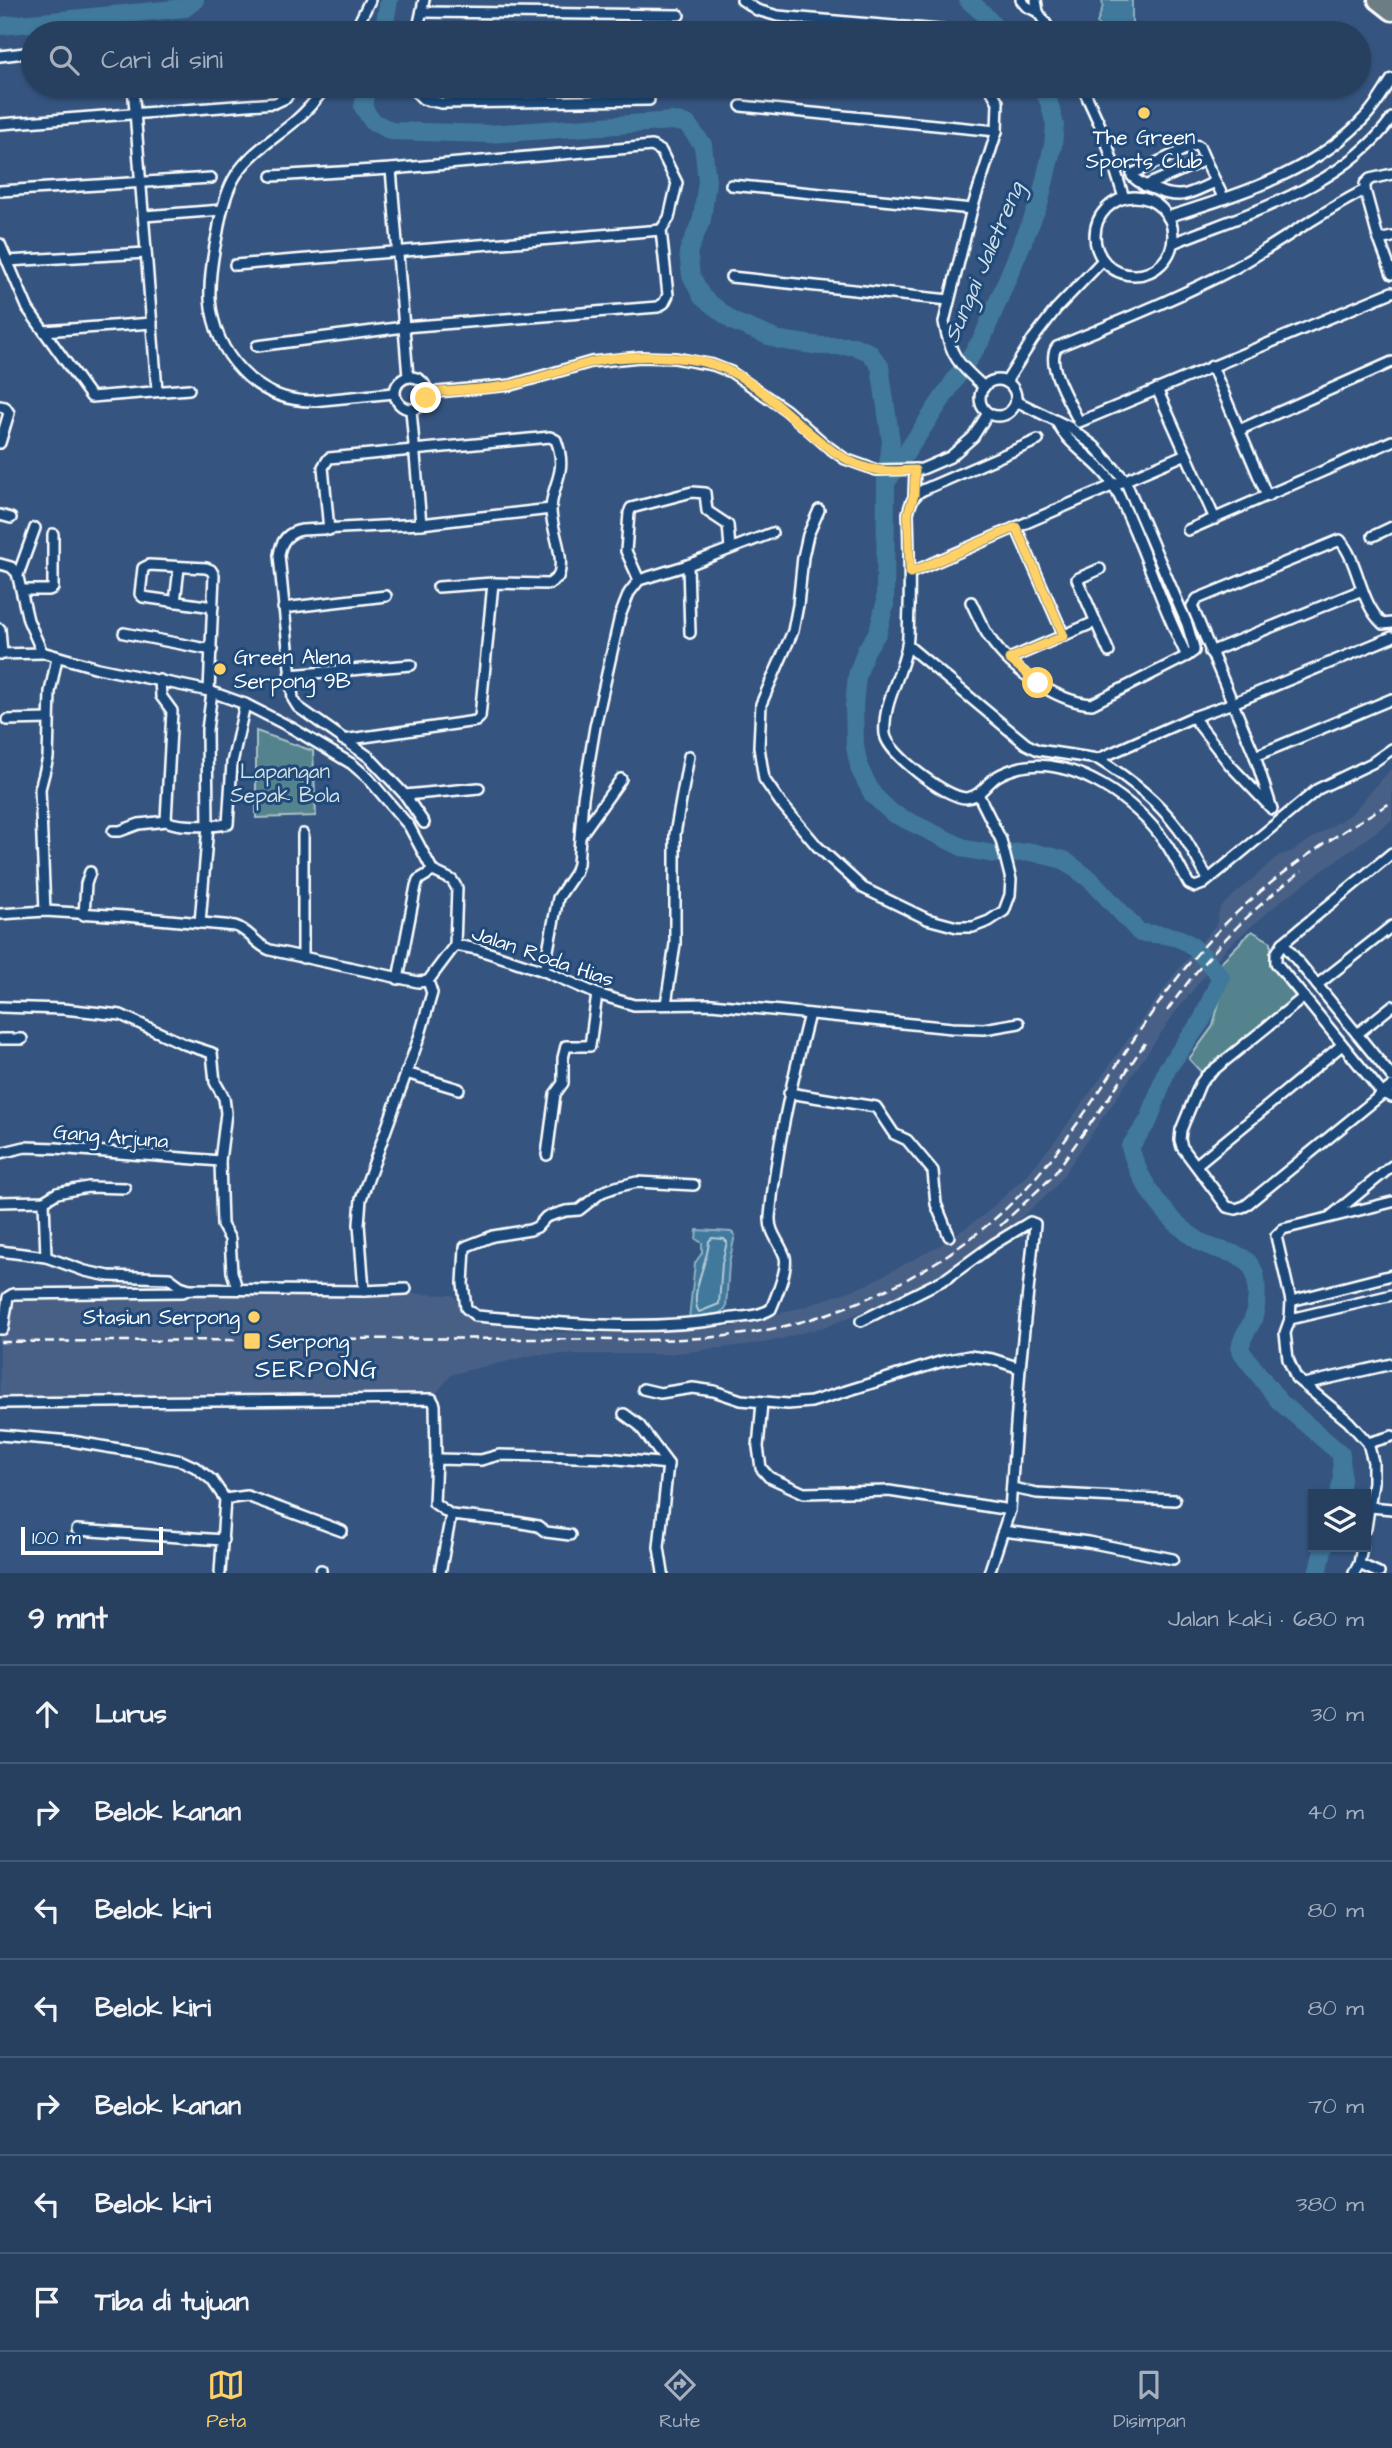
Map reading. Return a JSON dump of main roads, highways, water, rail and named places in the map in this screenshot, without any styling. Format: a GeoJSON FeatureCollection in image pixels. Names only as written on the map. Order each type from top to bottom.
{"type":"FeatureCollection","features":[{"type":"Feature","properties":{"kind":"highway"},"geometry":{"type":"LineString","coordinates":[[1378,0],[1392,11]]}},
{"type":"Feature","properties":{"kind":"water"},"geometry":{"type":"Polygon","coordinates":[[[1102,0],[1132,0],[1132,21],[1098,21],[1103,6],[1102,0]]]}},
{"type":"Feature","properties":{"kind":"water"},"geometry":{"type":"Polygon","coordinates":[[[697,1230],[731,1232],[735,1235],[729,1263],[726,1308],[714,1316],[689,1319],[695,1263],[702,1253],[702,1243],[696,1239],[697,1230]]]}},
{"type":"Feature","properties":{"kind":"waterway","name":"Sungai Jaletreng"},"geometry":{"type":"LineString","coordinates":[[51,21],[185,8],[195,0]]}},
{"type":"Feature","properties":{"kind":"waterway"},"geometry":{"type":"LineString","coordinates":[[385,21],[389,0]]}},
{"type":"Feature","properties":{"kind":"waterway","name":"Sungai Jaletreng"},"geometry":{"type":"LineString","coordinates":[[968,0],[990,21]]}},
{"type":"Feature","properties":{"kind":"waterway","name":"Sungai Jaletreng"},"geometry":{"type":"LineString","coordinates":[[0,26],[21,24]]}},
{"type":"Feature","properties":{"kind":"waterway"},"geometry":{"type":"LineString","coordinates":[[365,98],[363,107],[372,121],[391,131],[489,134],[673,121],[687,124],[703,145],[707,181],[702,219],[688,252],[691,275],[702,297],[734,322],[779,340],[821,346],[854,346],[869,352],[880,366],[891,442],[886,480]]}},
{"type":"Feature","properties":{"kind":"waterway","name":"Sungai Jaletreng"},"geometry":{"type":"LineString","coordinates":[[1047,98],[1055,125],[1040,201],[982,339],[886,483],[885,604],[878,632],[866,650],[857,676],[854,705],[855,747],[860,770],[873,795],[892,813],[966,849],[994,854],[1032,852],[1064,860],[1091,880],[1140,933],[1169,936],[1187,943],[1195,948],[1221,977],[1202,1020],[1167,1069],[1149,1120],[1130,1147],[1148,1189],[1178,1224],[1202,1243],[1235,1254],[1248,1262],[1253,1269],[1257,1287],[1255,1312],[1242,1339],[1240,1350],[1279,1401],[1341,1454],[1340,1489]]}},
{"type":"Feature","properties":{"kind":"waterway","name":"Sungai Jaletreng"},"geometry":{"type":"LineString","coordinates":[[1317,1573],[1323,1552]]}},
{"type":"Feature","properties":{"kind":"railway"},"geometry":{"type":"LineString","coordinates":[[272,1339],[683,1339],[777,1328],[862,1301],[942,1258],[979,1232],[1012,1203],[1077,1124],[1176,980],[1223,926],[1248,902],[1303,859],[1392,802]]}},
{"type":"Feature","properties":{"kind":"railway"},"geometry":{"type":"LineString","coordinates":[[1167,1011],[1196,972],[1229,935],[1264,901],[1302,871]]}},
{"type":"Feature","properties":{"kind":"railway"},"geometry":{"type":"LineString","coordinates":[[1000,1226],[1052,1177],[1145,1043]]}},
{"type":"Feature","properties":{"kind":"railway"},"geometry":{"type":"LineString","coordinates":[[0,1342],[235,1340]]}},
{"type":"Feature","properties":{"kind":"place","name":"The Green Sports Club"},"geometry":{"type":"Point","coordinates":[1144,113]}},
{"type":"Feature","properties":{"kind":"place","name":"Green Alena Serpong 9B"},"geometry":{"type":"Point","coordinates":[220,669]}},
{"type":"Feature","properties":{"kind":"place","name":"Stasiun Serpong"},"geometry":{"type":"Point","coordinates":[254,1317]}},
{"type":"Feature","properties":{"kind":"place","name":"Serpong"},"geometry":{"type":"Point","coordinates":[252,1341]}},
{"type":"Feature","properties":{"kind":"district","name":"SERPONG"},"geometry":{"type":"Point","coordinates":[317,1369]}},
{"type":"Feature","properties":{"kind":"park label","name":"Lapangan Sepak Bola"},"geometry":{"type":"Point","coordinates":[285,783]}}]}
